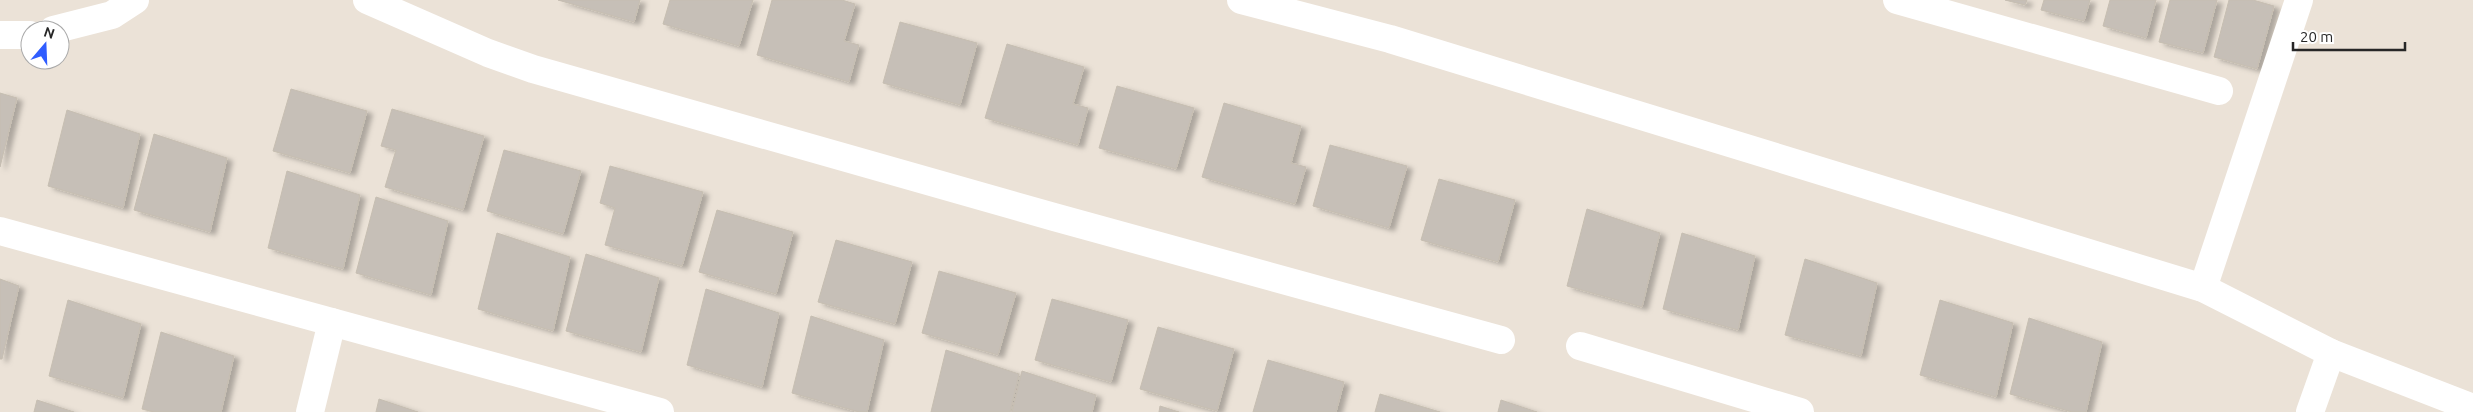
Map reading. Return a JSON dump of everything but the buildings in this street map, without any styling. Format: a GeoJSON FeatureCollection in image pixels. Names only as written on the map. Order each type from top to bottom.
{"type":"FeatureCollection","features":[{"type":"Feature","properties":{"kind":"street"},"geometry":{"type":"LineString","coordinates":[[70,26],[112,15],[135,0]]}},
{"type":"Feature","properties":{"kind":"street"},"geometry":{"type":"LineString","coordinates":[[368,0],[488,53],[533,69],[1044,214],[1501,340]]}},
{"type":"Feature","properties":{"kind":"street"},"geometry":{"type":"LineString","coordinates":[[1241,0],[1390,39],[2202,288],[2331,353],[2473,408]]}},
{"type":"Feature","properties":{"kind":"street"},"geometry":{"type":"LineString","coordinates":[[1897,0],[2219,91]]}},
{"type":"Feature","properties":{"kind":"street"},"geometry":{"type":"LineString","coordinates":[[2202,288],[2298,0]]}},
{"type":"Feature","properties":{"kind":"street"},"geometry":{"type":"LineString","coordinates":[[0,35],[20,35]]}},
{"type":"Feature","properties":{"kind":"street"},"geometry":{"type":"LineString","coordinates":[[0,231],[660,412]]}},
{"type":"Feature","properties":{"kind":"street"},"geometry":{"type":"LineString","coordinates":[[310,412],[332,322]]}},
{"type":"Feature","properties":{"kind":"street"},"geometry":{"type":"LineString","coordinates":[[1580,346],[1752,405],[1800,412]]}},
{"type":"Feature","properties":{"kind":"street"},"geometry":{"type":"LineString","coordinates":[[2310,412],[2331,353]]}}]}
